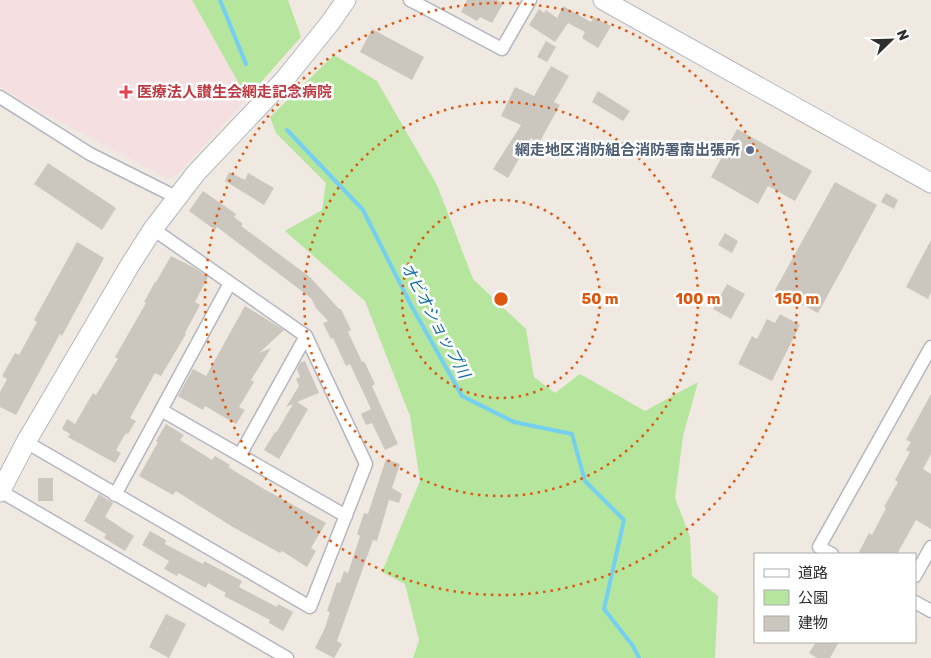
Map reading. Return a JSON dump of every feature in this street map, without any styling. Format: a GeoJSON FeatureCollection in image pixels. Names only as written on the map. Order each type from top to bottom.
{"type":"FeatureCollection","features":[{"type":"Feature","properties":{"kind":"street"},"geometry":{"type":"LineString","coordinates":[[287,658],[0,491],[26,442],[130,265],[176,197],[222,144],[284,80],[346,0]]}},
{"type":"Feature","properties":{"kind":"street"},"geometry":{"type":"LineString","coordinates":[[410,0],[502,50],[530,0]]}},
{"type":"Feature","properties":{"kind":"street"},"geometry":{"type":"LineString","coordinates":[[603,0],[931,183]]}},
{"type":"Feature","properties":{"kind":"street"},"geometry":{"type":"LineString","coordinates":[[0,97],[90,154],[176,197]]}},
{"type":"Feature","properties":{"kind":"street"},"geometry":{"type":"LineString","coordinates":[[26,442],[310,607],[366,464],[306,336],[154,229]]}},
{"type":"Feature","properties":{"kind":"street"},"geometry":{"type":"LineString","coordinates":[[115,495],[230,283]]}},
{"type":"Feature","properties":{"kind":"street"},"geometry":{"type":"LineString","coordinates":[[240,455],[306,336]]}},
{"type":"Feature","properties":{"kind":"street"},"geometry":{"type":"LineString","coordinates":[[830,553],[820,547],[931,347]]}},
{"type":"Feature","properties":{"kind":"street"},"geometry":{"type":"LineString","coordinates":[[162,410],[346,516]]}},
{"type":"Feature","properties":{"kind":"street"},"geometry":{"type":"LineString","coordinates":[[916,574],[931,547]]}},
{"type":"Feature","properties":{"kind":"street"},"geometry":{"type":"LineString","coordinates":[[916,603],[931,611]]}},
{"type":"Feature","properties":{"kind":"shaded area","name":"医療法人讃生会網走記念病院"},"geometry":{"type":"Polygon","coordinates":[[[0,0],[192,0],[247,98],[178,173],[168,178],[25,103],[0,86],[0,0]]]}},
{"type":"Feature","properties":{"kind":"green space"},"geometry":{"type":"Polygon","coordinates":[[[192,0],[288,0],[301,37],[247,98],[192,0]]]}},
{"type":"Feature","properties":{"kind":"green space"},"geometry":{"type":"Polygon","coordinates":[[[334,55],[377,81],[437,185],[473,279],[526,329],[534,377],[555,393],[580,374],[645,411],[698,382],[683,436],[675,498],[690,537],[692,576],[718,596],[715,658],[413,658],[419,640],[405,584],[382,572],[420,481],[410,416],[365,301],[285,231],[322,210],[326,183],[276,133],[270,117],[334,55]]]}},
{"type":"Feature","properties":{"kind":"building"},"geometry":{"type":"Polygon","coordinates":[[[467,0],[497,0],[503,4],[492,23],[480,17],[477,21],[461,12],[467,0]]]}},
{"type":"Feature","properties":{"kind":"building"},"geometry":{"type":"Polygon","coordinates":[[[563,6],[591,22],[594,17],[611,26],[598,48],[582,38],[585,32],[568,23],[555,42],[529,25],[539,9],[544,13],[546,10],[557,18],[563,6]]]}},
{"type":"Feature","properties":{"kind":"building"},"geometry":{"type":"Polygon","coordinates":[[[372,29],[424,57],[412,80],[360,52],[372,29]]]}},
{"type":"Feature","properties":{"kind":"building"},"geometry":{"type":"Polygon","coordinates":[[[546,41],[556,47],[547,62],[537,57],[546,41]]]}},
{"type":"Feature","properties":{"kind":"building"},"geometry":{"type":"Polygon","coordinates":[[[551,66],[569,76],[554,102],[560,105],[539,143],[531,138],[508,178],[493,169],[521,125],[501,116],[515,87],[534,96],[551,66]]]}},
{"type":"Feature","properties":{"kind":"building"},"geometry":{"type":"Polygon","coordinates":[[[598,91],[630,111],[623,121],[592,102],[598,91]]]}},
{"type":"Feature","properties":{"kind":"building","name":"網走地区消防組合消防署南出張所"},"geometry":{"type":"Polygon","coordinates":[[[737,129],[812,171],[795,201],[768,186],[758,204],[711,177],[737,129]]]}},
{"type":"Feature","properties":{"kind":"building"},"geometry":{"type":"Polygon","coordinates":[[[48,163],[116,208],[102,230],[34,184],[48,163]]]}},
{"type":"Feature","properties":{"kind":"building"},"geometry":{"type":"Polygon","coordinates":[[[229,172],[245,180],[248,173],[274,188],[264,205],[225,181],[229,172]]]}},
{"type":"Feature","properties":{"kind":"building"},"geometry":{"type":"Polygon","coordinates":[[[835,182],[877,205],[818,313],[775,290],[835,182]]]}},
{"type":"Feature","properties":{"kind":"building"},"geometry":{"type":"Polygon","coordinates":[[[203,191],[236,214],[234,217],[243,224],[241,226],[310,277],[341,309],[351,330],[348,332],[375,384],[372,386],[398,444],[385,450],[372,423],[366,425],[361,414],[371,409],[350,364],[346,366],[333,338],[331,339],[323,323],[328,321],[316,308],[311,298],[217,227],[215,230],[189,211],[203,191]]]}},
{"type":"Feature","properties":{"kind":"building"},"geometry":{"type":"Polygon","coordinates":[[[886,193],[898,200],[894,209],[881,202],[886,193]]]}},
{"type":"Feature","properties":{"kind":"building"},"geometry":{"type":"Polygon","coordinates":[[[725,233],[738,241],[732,253],[718,245],[725,233]]]}},
{"type":"Feature","properties":{"kind":"building"},"geometry":{"type":"Polygon","coordinates":[[[931,240],[931,292],[928,299],[906,287],[931,240]]]}},
{"type":"Feature","properties":{"kind":"building"},"geometry":{"type":"Polygon","coordinates":[[[77,242],[104,258],[62,336],[60,334],[16,415],[0,407],[0,392],[7,379],[2,376],[15,353],[19,355],[37,322],[34,320],[77,242]]]}},
{"type":"Feature","properties":{"kind":"building"},"geometry":{"type":"Polygon","coordinates":[[[171,256],[208,277],[195,302],[200,305],[186,334],[161,376],[155,373],[130,418],[136,421],[116,450],[121,453],[115,463],[68,437],[70,434],[62,429],[67,419],[75,424],[93,393],[96,395],[118,359],[115,357],[171,256]]]}},
{"type":"Feature","properties":{"kind":"building"},"geometry":{"type":"Polygon","coordinates":[[[727,284],[745,294],[731,319],[713,309],[727,284]]]}},
{"type":"Feature","properties":{"kind":"building"},"geometry":{"type":"Polygon","coordinates":[[[245,306],[284,330],[259,353],[271,348],[251,380],[254,382],[239,407],[245,410],[236,424],[205,406],[203,410],[178,396],[193,369],[206,376],[245,306]]]}},
{"type":"Feature","properties":{"kind":"building"},"geometry":{"type":"Polygon","coordinates":[[[780,314],[800,325],[772,381],[738,364],[752,336],[757,339],[767,319],[775,323],[780,314]]]}},
{"type":"Feature","properties":{"kind":"building"},"geometry":{"type":"Polygon","coordinates":[[[305,361],[319,393],[297,402],[308,409],[279,459],[264,450],[293,404],[286,407],[299,386],[296,379],[300,377],[297,369],[300,363],[305,361]]]}},
{"type":"Feature","properties":{"kind":"building"},"geometry":{"type":"Polygon","coordinates":[[[931,394],[931,454],[923,469],[931,474],[931,529],[916,520],[898,553],[859,553],[869,533],[872,535],[886,508],[884,507],[898,482],[895,480],[910,452],[906,450],[911,442],[906,440],[931,394]]]}},
{"type":"Feature","properties":{"kind":"building"},"geometry":{"type":"Polygon","coordinates":[[[166,424],[184,435],[180,440],[212,460],[215,456],[230,465],[228,467],[264,489],[326,523],[311,548],[316,551],[307,567],[282,551],[280,553],[231,526],[176,491],[173,495],[139,476],[166,424]]]}},
{"type":"Feature","properties":{"kind":"building"},"geometry":{"type":"Polygon","coordinates":[[[386,459],[400,464],[392,488],[402,494],[399,503],[389,500],[377,541],[373,540],[337,641],[342,644],[334,658],[315,648],[325,628],[330,612],[327,611],[337,582],[340,583],[344,571],[348,573],[360,536],[357,534],[364,513],[368,514],[386,459]]]}},
{"type":"Feature","properties":{"kind":"building"},"geometry":{"type":"Polygon","coordinates":[[[38,478],[53,478],[53,501],[38,501],[38,478]]]}},
{"type":"Feature","properties":{"kind":"building"},"geometry":{"type":"Polygon","coordinates":[[[99,494],[113,503],[105,517],[134,536],[125,551],[104,538],[106,534],[84,521],[99,494]]]}},
{"type":"Feature","properties":{"kind":"building"},"geometry":{"type":"Polygon","coordinates":[[[150,531],[166,540],[165,544],[203,564],[204,561],[242,581],[239,587],[277,607],[278,604],[293,612],[283,631],[269,623],[270,620],[224,596],[226,593],[208,583],[206,588],[178,573],[177,576],[164,569],[169,561],[142,545],[150,531]]]}},
{"type":"Feature","properties":{"kind":"building"},"geometry":{"type":"Polygon","coordinates":[[[166,614],[186,624],[169,658],[149,647],[166,614]]]}},
{"type":"Feature","properties":{"kind":"building"},"geometry":{"type":"Polygon","coordinates":[[[815,643],[838,643],[830,658],[817,658],[809,653],[815,643]]]}},
{"type":"Feature","properties":{"kind":"waterway","name":"オビオショップ川"},"geometry":{"type":"LineString","coordinates":[[220,0],[246,64]]}},
{"type":"Feature","properties":{"kind":"waterway","name":"オビオショップ川"},"geometry":{"type":"LineString","coordinates":[[287,130],[363,210],[411,305],[462,396],[514,422],[572,434],[585,481],[624,520],[604,609],[633,646],[639,658]]}},
{"type":"Feature","properties":{"kind":"place","name":"医療法人讃生会網走記念病院"},"geometry":{"type":"Point","coordinates":[126,92]}},
{"type":"Feature","properties":{"kind":"place","name":"網走地区消防組合消防署南出張所"},"geometry":{"type":"Point","coordinates":[750,150]}}]}
